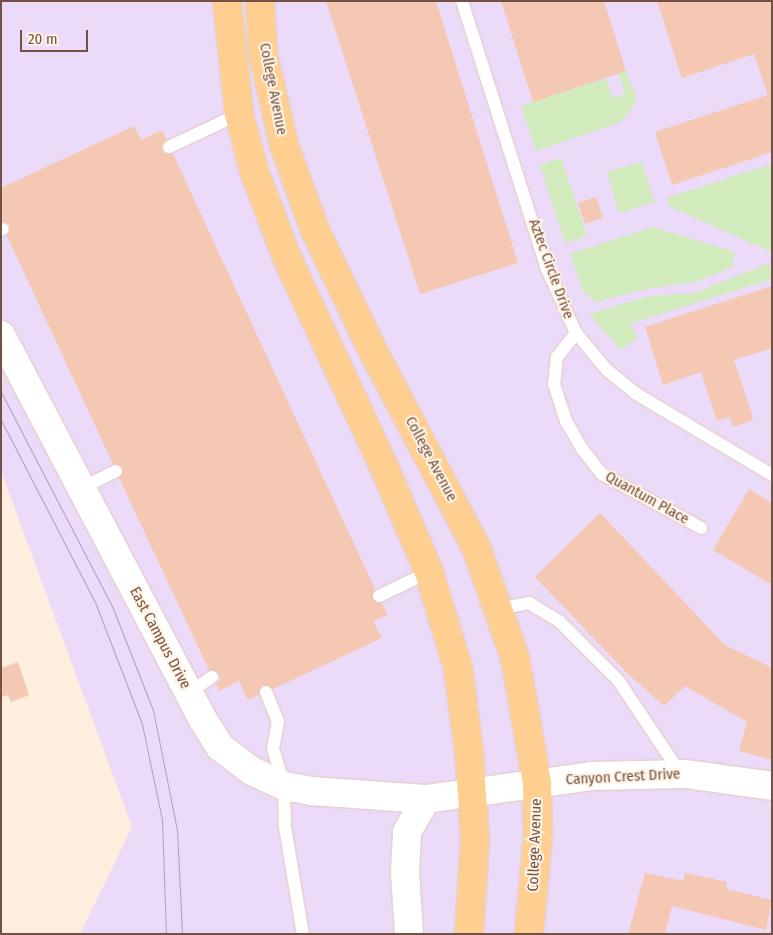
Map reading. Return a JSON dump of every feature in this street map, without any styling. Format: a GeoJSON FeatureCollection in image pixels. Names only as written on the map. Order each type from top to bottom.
{"type":"FeatureCollection","features":[{"type":"Feature","properties":{"kind":"main road"},"geometry":{"type":"LineString","coordinates":[[227,1],[239,114],[255,174],[288,260],[384,467],[429,572],[458,668],[473,791],[475,840],[469,934]]}},
{"type":"Feature","properties":{"kind":"main road","name":"College Avenue"},"geometry":{"type":"LineString","coordinates":[[260,1],[263,54],[284,145],[314,228],[374,352],[476,547],[515,658],[537,783],[538,835],[529,934]]}},
{"type":"Feature","properties":{"kind":"street","name":"East Campus Drive"},"geometry":{"type":"LineString","coordinates":[[1,335],[80,489],[220,747],[252,771],[284,786],[311,791],[426,800],[473,791]]}},
{"type":"Feature","properties":{"kind":"street","name":"Canyon Crest Drive"},"geometry":{"type":"LineString","coordinates":[[473,791],[591,776],[681,774],[772,786]]}},
{"type":"Feature","properties":{"kind":"street"},"geometry":{"type":"LineString","coordinates":[[409,934],[405,872],[407,832],[426,800]]}},
{"type":"Feature","properties":{"kind":"lane","name":"Aztec Circle Drive"},"geometry":{"type":"LineString","coordinates":[[462,1],[548,269],[576,333],[607,370],[635,393],[772,474]]}},
{"type":"Feature","properties":{"kind":"lane"},"geometry":{"type":"LineString","coordinates":[[170,147],[239,114]]}},
{"type":"Feature","properties":{"kind":"lane","name":"Quantum Place"},"geometry":{"type":"LineString","coordinates":[[576,333],[557,357],[554,384],[566,421],[583,450],[602,474],[701,528]]}},
{"type":"Feature","properties":{"kind":"lane"},"geometry":{"type":"LineString","coordinates":[[80,489],[116,471]]}},
{"type":"Feature","properties":{"kind":"lane"},"geometry":{"type":"LineString","coordinates":[[379,596],[429,572]]}},
{"type":"Feature","properties":{"kind":"lane"},"geometry":{"type":"LineString","coordinates":[[498,609],[529,602],[559,621],[618,680],[681,774]]}},
{"type":"Feature","properties":{"kind":"lane"},"geometry":{"type":"LineString","coordinates":[[189,693],[212,677]]}},
{"type":"Feature","properties":{"kind":"lane"},"geometry":{"type":"LineString","coordinates":[[266,692],[278,721],[273,749],[284,786],[284,827],[303,934]]}},
{"type":"Feature","properties":{"kind":"shaded area"},"geometry":{"type":"Polygon","coordinates":[[[1,1],[772,1],[772,934],[80,934],[132,827],[1,471],[1,1]]]}},
{"type":"Feature","properties":{"kind":"green space"},"geometry":{"type":"Polygon","coordinates":[[[626,71],[637,100],[621,122],[536,151],[521,106],[606,78],[612,98],[625,94],[619,73],[626,71]]]}},
{"type":"Feature","properties":{"kind":"green space"},"geometry":{"type":"Polygon","coordinates":[[[561,158],[587,236],[565,243],[540,165],[561,158]]]}},
{"type":"Feature","properties":{"kind":"green space"},"geometry":{"type":"Polygon","coordinates":[[[642,162],[654,202],[619,213],[607,172],[642,162]]]}},
{"type":"Feature","properties":{"kind":"green space"},"geometry":{"type":"Polygon","coordinates":[[[772,164],[772,252],[670,207],[667,198],[772,164]]]}},
{"type":"Feature","properties":{"kind":"green space"},"geometry":{"type":"Polygon","coordinates":[[[653,227],[735,252],[732,267],[696,282],[650,288],[595,302],[583,290],[570,254],[653,227]]]}},
{"type":"Feature","properties":{"kind":"green space"},"geometry":{"type":"Polygon","coordinates":[[[769,263],[772,279],[631,323],[637,338],[621,350],[589,314],[650,296],[695,293],[769,263]]]}},
{"type":"Feature","properties":{"kind":"building"},"geometry":{"type":"Polygon","coordinates":[[[326,1],[436,1],[518,263],[420,294],[326,1]]]}},
{"type":"Feature","properties":{"kind":"building"},"geometry":{"type":"Polygon","coordinates":[[[501,1],[604,1],[626,71],[533,102],[501,1]]]}},
{"type":"Feature","properties":{"kind":"building"},"geometry":{"type":"Polygon","coordinates":[[[657,1],[772,1],[772,152],[672,185],[655,132],[768,95],[754,54],[682,78],[657,1]]]}},
{"type":"Feature","properties":{"kind":"building"},"geometry":{"type":"Polygon","coordinates":[[[134,126],[141,140],[162,130],[166,139],[162,150],[165,154],[173,154],[375,589],[372,599],[382,603],[388,615],[373,621],[382,638],[273,689],[262,685],[259,695],[248,700],[239,681],[219,691],[216,684],[220,680],[219,673],[209,670],[119,478],[123,468],[113,464],[7,236],[10,226],[1,221],[1,188],[134,126]]]}},
{"type":"Feature","properties":{"kind":"building"},"geometry":{"type":"Polygon","coordinates":[[[596,197],[603,218],[585,224],[578,203],[596,197]]]}},
{"type":"Feature","properties":{"kind":"building"},"geometry":{"type":"Polygon","coordinates":[[[772,286],[772,348],[734,360],[753,418],[751,421],[733,427],[730,417],[717,421],[701,372],[663,385],[645,327],[772,286]]]}},
{"type":"Feature","properties":{"kind":"building"},"geometry":{"type":"Polygon","coordinates":[[[749,489],[772,503],[772,585],[713,550],[749,489]]]}},
{"type":"Feature","properties":{"kind":"building"},"geometry":{"type":"Polygon","coordinates":[[[600,513],[725,645],[772,668],[772,760],[739,751],[747,722],[685,686],[664,706],[629,675],[535,577],[600,513]]]}},
{"type":"Feature","properties":{"kind":"building"},"geometry":{"type":"Polygon","coordinates":[[[18,662],[29,695],[11,702],[8,695],[1,697],[1,668],[18,662]]]}},
{"type":"Feature","properties":{"kind":"building"},"geometry":{"type":"Polygon","coordinates":[[[645,873],[683,881],[685,873],[727,882],[726,889],[772,900],[766,930],[672,906],[665,934],[628,934],[645,873]]]}},
{"type":"Feature","properties":{"kind":"tram line"},"geometry":{"type":"LineString","coordinates":[[1,392],[112,606],[153,710],[177,830],[182,934]]}},
{"type":"Feature","properties":{"kind":"tram line"},"geometry":{"type":"LineString","coordinates":[[1,420],[95,602],[142,724],[162,820],[166,934]]}}]}
